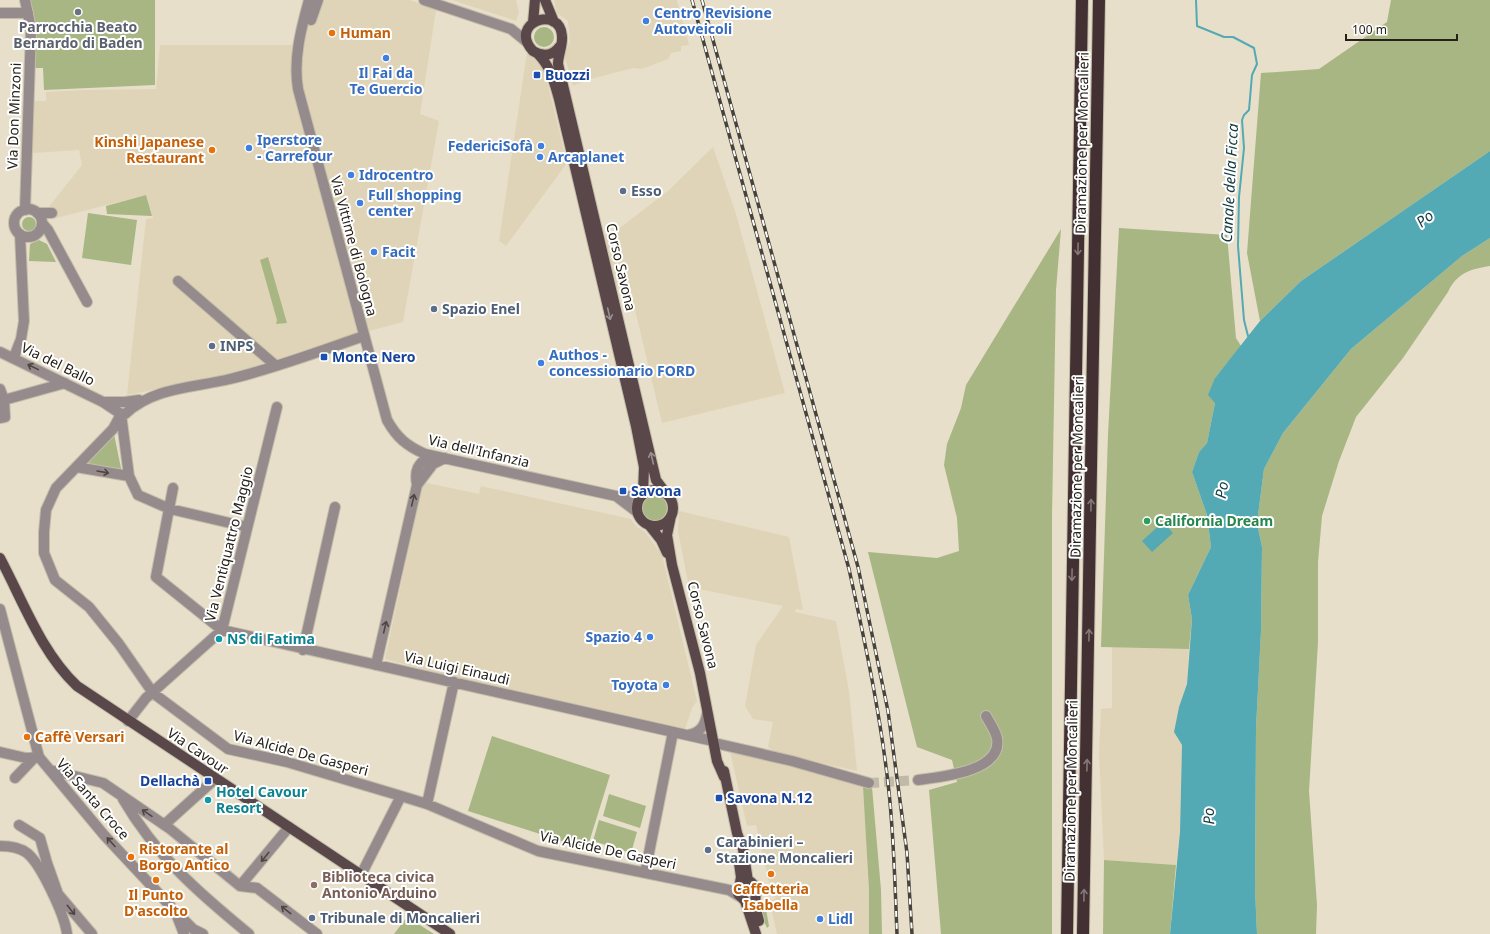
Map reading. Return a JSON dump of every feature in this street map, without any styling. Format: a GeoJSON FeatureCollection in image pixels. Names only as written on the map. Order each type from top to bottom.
{"type":"FeatureCollection","features":[{"type":"Feature","properties":{"kind":"highway","name":"Diramazione per Moncalieri"},"geometry":{"type":"LineString","coordinates":[[1067,934],[1082,0]]}},
{"type":"Feature","properties":{"kind":"highway","name":"Diramazione per Moncalieri"},"geometry":{"type":"LineString","coordinates":[[1083,934],[1100,0]]}},
{"type":"Feature","properties":{"kind":"main road"},"geometry":{"type":"LineString","coordinates":[[535,0],[531,25],[526,37],[527,42],[533,51],[538,54],[551,54],[560,46],[562,41],[561,30],[554,22],[545,0]]}},
{"type":"Feature","properties":{"kind":"main road"},"geometry":{"type":"LineString","coordinates":[[531,25],[545,19],[554,22]]}},
{"type":"Feature","properties":{"kind":"main road","name":"Corso Savona"},"geometry":{"type":"LineString","coordinates":[[560,46],[558,56],[559,70],[656,480],[665,492]]}},
{"type":"Feature","properties":{"kind":"main road","name":"Corso Savona"},"geometry":{"type":"LineString","coordinates":[[538,54],[546,62],[552,72],[559,99],[636,426],[644,466],[642,495]]}},
{"type":"Feature","properties":{"kind":"main road"},"geometry":{"type":"LineString","coordinates":[[656,490],[665,492],[672,501],[673,511],[671,516],[661,525],[648,525],[640,518],[637,512],[637,507],[642,495],[656,490]]}},
{"type":"Feature","properties":{"kind":"main road","name":"Corso Savona"},"geometry":{"type":"LineString","coordinates":[[671,516],[667,535],[672,565],[705,693],[712,714],[716,743]]}},
{"type":"Feature","properties":{"kind":"main road","name":"Corso Savona"},"geometry":{"type":"LineString","coordinates":[[648,525],[661,540],[672,565]]}},
{"type":"Feature","properties":{"kind":"main road","name":"Via Cavour"},"geometry":{"type":"LineString","coordinates":[[0,558],[49,653],[62,671],[88,694],[450,934]]}},
{"type":"Feature","properties":{"kind":"main road","name":"Corso Savona"},"geometry":{"type":"LineString","coordinates":[[705,693],[707,714],[716,743],[737,833],[736,850],[744,891],[756,934]]}},
{"type":"Feature","properties":{"kind":"main road","name":"Corso Savona"},"geometry":{"type":"LineString","coordinates":[[744,891],[755,906],[763,934]]}},
{"type":"Feature","properties":{"kind":"street","name":"Via Don Minzoni"},"geometry":{"type":"LineString","coordinates":[[25,210],[31,29],[26,0]]}},
{"type":"Feature","properties":{"kind":"street","name":"Via Vittime di Bologna"},"geometry":{"type":"LineString","coordinates":[[310,0],[300,32],[296,76],[298,89],[364,336]]}},
{"type":"Feature","properties":{"kind":"street"},"geometry":{"type":"LineString","coordinates":[[300,45],[307,33],[318,0]]}},
{"type":"Feature","properties":{"kind":"street"},"geometry":{"type":"LineString","coordinates":[[424,0],[511,29],[527,42]]}},
{"type":"Feature","properties":{"kind":"street"},"geometry":{"type":"LineString","coordinates":[[0,13],[28,13]]}},
{"type":"Feature","properties":{"kind":"street"},"geometry":{"type":"LineString","coordinates":[[511,29],[531,25]]}},
{"type":"Feature","properties":{"kind":"street"},"geometry":{"type":"LineString","coordinates":[[53,242],[29,235],[15,227],[15,218],[25,210],[40,219],[48,230],[53,242],[87,302]]}},
{"type":"Feature","properties":{"kind":"street"},"geometry":{"type":"LineString","coordinates":[[14,357],[21,339],[24,321],[21,251],[29,235],[40,219]]}},
{"type":"Feature","properties":{"kind":"street"},"geometry":{"type":"LineString","coordinates":[[178,281],[275,365]]}},
{"type":"Feature","properties":{"kind":"street"},"geometry":{"type":"LineString","coordinates":[[247,527],[170,509],[138,495],[129,476],[122,408],[167,391],[230,379],[364,336]]}},
{"type":"Feature","properties":{"kind":"street","name":"Via dell'Infanzia"},"geometry":{"type":"LineString","coordinates":[[364,336],[387,420],[392,429],[405,444],[430,455],[616,496],[642,495]]}},
{"type":"Feature","properties":{"kind":"street","name":"Via del Ballo"},"geometry":{"type":"LineString","coordinates":[[0,352],[14,357],[103,402],[122,408]]}},
{"type":"Feature","properties":{"kind":"street"},"geometry":{"type":"LineString","coordinates":[[4,400],[65,383]]}},
{"type":"Feature","properties":{"kind":"street"},"geometry":{"type":"LineString","coordinates":[[0,388],[4,400],[5,417],[0,418]]}},
{"type":"Feature","properties":{"kind":"street","name":"Via Ventiquattro Maggio"},"geometry":{"type":"LineString","coordinates":[[128,721],[134,712],[153,693],[222,630],[277,407]]}},
{"type":"Feature","properties":{"kind":"street","name":"Via Alcide De Gasperi"},"geometry":{"type":"LineString","coordinates":[[122,408],[113,429],[56,488],[46,510],[44,553],[55,580],[89,607],[119,644],[153,693],[228,749],[287,762],[426,804],[538,851],[729,890],[744,891]]}},
{"type":"Feature","properties":{"kind":"street"},"geometry":{"type":"LineString","coordinates":[[376,665],[417,485],[415,474],[416,469],[430,455]]}},
{"type":"Feature","properties":{"kind":"street"},"geometry":{"type":"LineString","coordinates":[[417,485],[433,464],[445,458]]}},
{"type":"Feature","properties":{"kind":"street"},"geometry":{"type":"LineString","coordinates":[[76,467],[129,476]]}},
{"type":"Feature","properties":{"kind":"street"},"geometry":{"type":"LineString","coordinates":[[173,488],[156,577],[222,630]]}},
{"type":"Feature","properties":{"kind":"street","name":"Via dell'Infanzia"},"geometry":{"type":"LineString","coordinates":[[616,496],[637,512]]}},
{"type":"Feature","properties":{"kind":"street"},"geometry":{"type":"LineString","coordinates":[[303,650],[335,507]]}},
{"type":"Feature","properties":{"kind":"street"},"geometry":{"type":"LineString","coordinates":[[0,609],[33,758]]}},
{"type":"Feature","properties":{"kind":"street","name":"Via Luigi Einaudi"},"geometry":{"type":"LineString","coordinates":[[222,630],[303,650],[454,682],[686,735],[792,761],[870,783]]}},
{"type":"Feature","properties":{"kind":"street"},"geometry":{"type":"LineString","coordinates":[[426,804],[454,682]]}},
{"type":"Feature","properties":{"kind":"street"},"geometry":{"type":"LineString","coordinates":[[686,735],[699,731],[706,722],[707,714]]}},
{"type":"Feature","properties":{"kind":"street"},"geometry":{"type":"LineString","coordinates":[[918,780],[970,770],[983,765],[991,758],[997,747],[997,739],[986,716]]}},
{"type":"Feature","properties":{"kind":"street"},"geometry":{"type":"LineString","coordinates":[[645,873],[673,732]]}},
{"type":"Feature","properties":{"kind":"street"},"geometry":{"type":"LineString","coordinates":[[0,752],[33,758]]}},
{"type":"Feature","properties":{"kind":"street"},"geometry":{"type":"LineString","coordinates":[[15,778],[33,758]]}},
{"type":"Feature","properties":{"kind":"street","name":"Via Santa Croce"},"geometry":{"type":"LineString","coordinates":[[33,758],[50,770],[104,834],[175,911],[184,934]]}},
{"type":"Feature","properties":{"kind":"street"},"geometry":{"type":"LineString","coordinates":[[50,770],[103,784],[164,825],[240,886],[258,888],[317,934]]}},
{"type":"Feature","properties":{"kind":"street"},"geometry":{"type":"LineString","coordinates":[[164,825],[216,779]]}},
{"type":"Feature","properties":{"kind":"street"},"geometry":{"type":"LineString","coordinates":[[121,796],[161,854],[207,899],[249,934]]}},
{"type":"Feature","properties":{"kind":"street"},"geometry":{"type":"LineString","coordinates":[[361,875],[401,796]]}},
{"type":"Feature","properties":{"kind":"street"},"geometry":{"type":"LineString","coordinates":[[19,825],[40,838],[56,895],[66,923],[67,934]]}},
{"type":"Feature","properties":{"kind":"street"},"geometry":{"type":"LineString","coordinates":[[240,886],[289,826]]}},
{"type":"Feature","properties":{"kind":"street"},"geometry":{"type":"LineString","coordinates":[[0,846],[19,848],[27,853],[56,895],[92,934]]}},
{"type":"Feature","properties":{"kind":"street"},"geometry":{"type":"LineString","coordinates":[[175,911],[193,929],[203,934]]}},
{"type":"Feature","properties":{"kind":"shaded area"},"geometry":{"type":"Polygon","coordinates":[[[323,0],[410,0],[436,10],[420,114],[439,121],[403,322],[358,334],[224,376],[127,395],[146,219],[153,218],[146,195],[48,220],[48,208],[82,165],[79,150],[33,153],[33,101],[46,101],[46,92],[156,89],[160,45],[294,45],[312,21],[323,0]]]}},
{"type":"Feature","properties":{"kind":"shaded area"},"geometry":{"type":"Polygon","coordinates":[[[452,0],[516,0],[519,12],[516,21],[452,0]]]}},
{"type":"Feature","properties":{"kind":"shaded area"},"geometry":{"type":"Polygon","coordinates":[[[554,0],[677,0],[689,45],[681,46],[681,51],[671,53],[668,59],[642,69],[633,68],[587,80],[573,86],[564,54],[570,42],[568,21],[557,13],[554,0]]]}},
{"type":"Feature","properties":{"kind":"shaded area"},"geometry":{"type":"Polygon","coordinates":[[[527,52],[544,69],[567,163],[506,246],[499,241],[527,52]]]}},
{"type":"Feature","properties":{"kind":"shaded area"},"geometry":{"type":"Polygon","coordinates":[[[713,147],[736,214],[785,393],[662,423],[628,280],[616,287],[604,236],[617,230],[668,191],[713,147]]]}},
{"type":"Feature","properties":{"kind":"shaded area"},"geometry":{"type":"Polygon","coordinates":[[[423,482],[479,494],[481,486],[631,519],[636,526],[646,533],[662,555],[697,701],[692,708],[684,732],[500,690],[385,659],[423,482]]]}},
{"type":"Feature","properties":{"kind":"shaded area"},"geometry":{"type":"Polygon","coordinates":[[[679,511],[789,537],[803,610],[796,609],[795,612],[836,621],[849,691],[857,771],[777,753],[768,747],[773,722],[753,719],[745,706],[756,645],[783,606],[689,587],[678,531],[679,511]]]}},
{"type":"Feature","properties":{"kind":"shaded area"},"geometry":{"type":"Polygon","coordinates":[[[1112,647],[1189,649],[1187,684],[1179,707],[1174,732],[1182,745],[1180,832],[1176,865],[1104,860],[1099,754],[1101,709],[1112,708],[1112,647]]]}},
{"type":"Feature","properties":{"kind":"shaded area"},"geometry":{"type":"Polygon","coordinates":[[[730,751],[831,774],[863,787],[869,890],[869,934],[777,934],[769,900],[776,899],[771,891],[756,825],[747,826],[730,751]]]}},
{"type":"Feature","properties":{"kind":"green space"},"geometry":{"type":"Polygon","coordinates":[[[29,0],[155,0],[155,85],[44,90],[43,68],[33,68],[29,0]]]}},
{"type":"Feature","properties":{"kind":"green space"},"geometry":{"type":"Polygon","coordinates":[[[1391,0],[1490,0],[1490,151],[1301,281],[1260,321],[1247,253],[1261,73],[1319,69],[1387,22],[1391,0]]]}},
{"type":"Feature","properties":{"kind":"green space"},"geometry":{"type":"Polygon","coordinates":[[[544,27],[551,30],[554,37],[551,44],[544,47],[537,44],[534,37],[537,30],[544,27]]]}},
{"type":"Feature","properties":{"kind":"green space"},"geometry":{"type":"Polygon","coordinates":[[[146,195],[152,216],[107,214],[106,206],[146,195]]]}},
{"type":"Feature","properties":{"kind":"green space"},"geometry":{"type":"Polygon","coordinates":[[[88,213],[137,220],[131,265],[82,258],[88,213]]]}},
{"type":"Feature","properties":{"kind":"green space"},"geometry":{"type":"Polygon","coordinates":[[[26,217],[32,217],[36,221],[36,227],[32,231],[26,231],[22,227],[22,221],[26,217]]]}},
{"type":"Feature","properties":{"kind":"green space"},"geometry":{"type":"Polygon","coordinates":[[[1119,228],[1227,235],[1236,338],[1241,346],[1215,378],[1215,403],[1207,443],[1199,452],[1192,472],[1207,515],[1211,547],[1188,595],[1192,619],[1189,649],[1101,647],[1108,435],[1119,228]]]}},
{"type":"Feature","properties":{"kind":"green space"},"geometry":{"type":"Polygon","coordinates":[[[1061,229],[1056,290],[1052,517],[1052,934],[941,934],[929,790],[957,782],[952,760],[917,747],[868,552],[937,558],[959,551],[957,518],[944,465],[947,444],[961,408],[966,385],[1061,229]]]}},
{"type":"Feature","properties":{"kind":"green space"},"geometry":{"type":"Polygon","coordinates":[[[1490,238],[1490,266],[1465,273],[1456,280],[1403,358],[1356,417],[1339,461],[1322,516],[1318,562],[1318,642],[1309,791],[1317,905],[1316,934],[1257,934],[1255,890],[1256,728],[1261,631],[1262,547],[1257,523],[1264,469],[1283,433],[1351,349],[1462,256],[1490,238]]]}},
{"type":"Feature","properties":{"kind":"green space"},"geometry":{"type":"Polygon","coordinates":[[[39,240],[47,244],[56,262],[29,261],[30,244],[39,240]]]}},
{"type":"Feature","properties":{"kind":"green space"},"geometry":{"type":"Polygon","coordinates":[[[268,257],[287,323],[276,324],[277,320],[260,260],[268,257]]]}},
{"type":"Feature","properties":{"kind":"green space"},"geometry":{"type":"Polygon","coordinates":[[[114,434],[122,473],[81,466],[114,434]]]}},
{"type":"Feature","properties":{"kind":"green space"},"geometry":{"type":"Polygon","coordinates":[[[654,495],[663,499],[667,508],[663,517],[654,521],[645,517],[641,508],[645,499],[654,495]]]}},
{"type":"Feature","properties":{"kind":"green space"},"geometry":{"type":"Polygon","coordinates":[[[492,736],[610,775],[587,849],[468,811],[492,736]]]}},
{"type":"Feature","properties":{"kind":"green space"},"geometry":{"type":"Polygon","coordinates":[[[863,787],[872,787],[881,890],[882,934],[869,934],[869,890],[863,787]]]}},
{"type":"Feature","properties":{"kind":"green space"},"geometry":{"type":"Polygon","coordinates":[[[609,794],[646,806],[640,828],[603,816],[609,794]]]}},
{"type":"Feature","properties":{"kind":"green space"},"geometry":{"type":"Polygon","coordinates":[[[599,820],[637,832],[631,853],[593,841],[599,820]]]}},
{"type":"Feature","properties":{"kind":"green space"},"geometry":{"type":"Polygon","coordinates":[[[1104,860],[1176,865],[1170,934],[1103,934],[1104,860]]]}},
{"type":"Feature","properties":{"kind":"green space"},"geometry":{"type":"Polygon","coordinates":[[[766,909],[769,926],[767,928],[759,911],[766,909]]]}},
{"type":"Feature","properties":{"kind":"green space"},"geometry":{"type":"Polygon","coordinates":[[[407,917],[434,934],[394,934],[407,917]]]}},
{"type":"Feature","properties":{"kind":"water","name":"Po"},"geometry":{"type":"Polygon","coordinates":[[[1490,151],[1490,238],[1462,256],[1351,349],[1283,433],[1264,469],[1257,523],[1262,547],[1261,631],[1256,728],[1255,890],[1257,934],[1170,934],[1180,832],[1182,745],[1174,732],[1179,707],[1187,684],[1192,619],[1188,595],[1211,547],[1207,515],[1192,472],[1199,452],[1207,443],[1215,403],[1208,395],[1215,378],[1260,321],[1301,281],[1490,151]]]}},
{"type":"Feature","properties":{"kind":"water"},"geometry":{"type":"Polygon","coordinates":[[[1163,522],[1173,533],[1152,552],[1142,541],[1163,522]]]}},
{"type":"Feature","properties":{"kind":"waterway","name":"Canale della Ficca"},"geometry":{"type":"LineString","coordinates":[[1196,0],[1197,26],[1224,37],[1233,37],[1254,48],[1257,64],[1252,75],[1249,110],[1244,115],[1242,120],[1244,148],[1239,197],[1238,246],[1244,320],[1248,336]]}},
{"type":"Feature","properties":{"kind":"tunnel"},"geometry":{"type":"LineString","coordinates":[[869,783],[918,780]]}},
{"type":"Feature","properties":{"kind":"railway"},"geometry":{"type":"LineString","coordinates":[[692,0],[849,569],[872,680],[886,764],[892,827],[897,934]]}},
{"type":"Feature","properties":{"kind":"railway"},"geometry":{"type":"LineString","coordinates":[[702,0],[858,567],[888,711],[907,853],[912,934]]}},
{"type":"Feature","properties":{"kind":"place","name":"Parrocchia Beato Bernardo di Baden"},"geometry":{"type":"Point","coordinates":[78,12]}},
{"type":"Feature","properties":{"kind":"place","name":"Centro Revisione Autoveicoli"},"geometry":{"type":"Point","coordinates":[646,21]}},
{"type":"Feature","properties":{"kind":"place","name":"Human"},"geometry":{"type":"Point","coordinates":[332,33]}},
{"type":"Feature","properties":{"kind":"place","name":"Il Fai da Te Guercio"},"geometry":{"type":"Point","coordinates":[386,58]}},
{"type":"Feature","properties":{"kind":"place","name":"Buozzi"},"geometry":{"type":"Point","coordinates":[537,75]}},
{"type":"Feature","properties":{"kind":"place","name":"FedericiSofà"},"geometry":{"type":"Point","coordinates":[541,146]}},
{"type":"Feature","properties":{"kind":"place","name":"Iperstore - Carrefour"},"geometry":{"type":"Point","coordinates":[249,148]}},
{"type":"Feature","properties":{"kind":"place","name":"Kinshi Japanese Restaurant"},"geometry":{"type":"Point","coordinates":[212,150]}},
{"type":"Feature","properties":{"kind":"place","name":"Arcaplanet"},"geometry":{"type":"Point","coordinates":[540,157]}},
{"type":"Feature","properties":{"kind":"place","name":"Idrocentro"},"geometry":{"type":"Point","coordinates":[351,175]}},
{"type":"Feature","properties":{"kind":"place","name":"Esso"},"geometry":{"type":"Point","coordinates":[623,191]}},
{"type":"Feature","properties":{"kind":"place","name":"Full shopping center"},"geometry":{"type":"Point","coordinates":[360,203]}},
{"type":"Feature","properties":{"kind":"place","name":"Facit"},"geometry":{"type":"Point","coordinates":[374,252]}},
{"type":"Feature","properties":{"kind":"place","name":"Spazio Enel"},"geometry":{"type":"Point","coordinates":[434,309]}},
{"type":"Feature","properties":{"kind":"place","name":"INPS"},"geometry":{"type":"Point","coordinates":[212,346]}},
{"type":"Feature","properties":{"kind":"place","name":"Monte Nero"},"geometry":{"type":"Point","coordinates":[324,357]}},
{"type":"Feature","properties":{"kind":"place","name":"Authos - concessionario FORD"},"geometry":{"type":"Point","coordinates":[541,363]}},
{"type":"Feature","properties":{"kind":"place","name":"Savona"},"geometry":{"type":"Point","coordinates":[623,491]}},
{"type":"Feature","properties":{"kind":"place","name":"California Dream"},"geometry":{"type":"Point","coordinates":[1147,521]}},
{"type":"Feature","properties":{"kind":"place","name":"Spazio 4"},"geometry":{"type":"Point","coordinates":[650,637]}},
{"type":"Feature","properties":{"kind":"place","name":"NS di Fatima"},"geometry":{"type":"Point","coordinates":[219,639]}},
{"type":"Feature","properties":{"kind":"place","name":"Toyota"},"geometry":{"type":"Point","coordinates":[666,685]}},
{"type":"Feature","properties":{"kind":"place","name":"Caffè Versari"},"geometry":{"type":"Point","coordinates":[27,737]}},
{"type":"Feature","properties":{"kind":"place","name":"Dellachà"},"geometry":{"type":"Point","coordinates":[208,781]}},
{"type":"Feature","properties":{"kind":"place","name":"Savona N.12"},"geometry":{"type":"Point","coordinates":[719,798]}},
{"type":"Feature","properties":{"kind":"place","name":"Hotel Cavour Resort"},"geometry":{"type":"Point","coordinates":[208,800]}},
{"type":"Feature","properties":{"kind":"place","name":"Carabinieri – Stazione Moncalieri"},"geometry":{"type":"Point","coordinates":[708,850]}},
{"type":"Feature","properties":{"kind":"place","name":"Ristorante al Borgo Antico"},"geometry":{"type":"Point","coordinates":[131,857]}},
{"type":"Feature","properties":{"kind":"place","name":"Caffetteria Isabella"},"geometry":{"type":"Point","coordinates":[771,874]}},
{"type":"Feature","properties":{"kind":"place","name":"Il Punto D'ascolto"},"geometry":{"type":"Point","coordinates":[156,880]}},
{"type":"Feature","properties":{"kind":"place","name":"Biblioteca civica Antonio Arduino"},"geometry":{"type":"Point","coordinates":[314,885]}},
{"type":"Feature","properties":{"kind":"place","name":"Tribunale di Moncalieri"},"geometry":{"type":"Point","coordinates":[312,918]}},
{"type":"Feature","properties":{"kind":"place","name":"Lidl"},"geometry":{"type":"Point","coordinates":[820,919]}}]}
